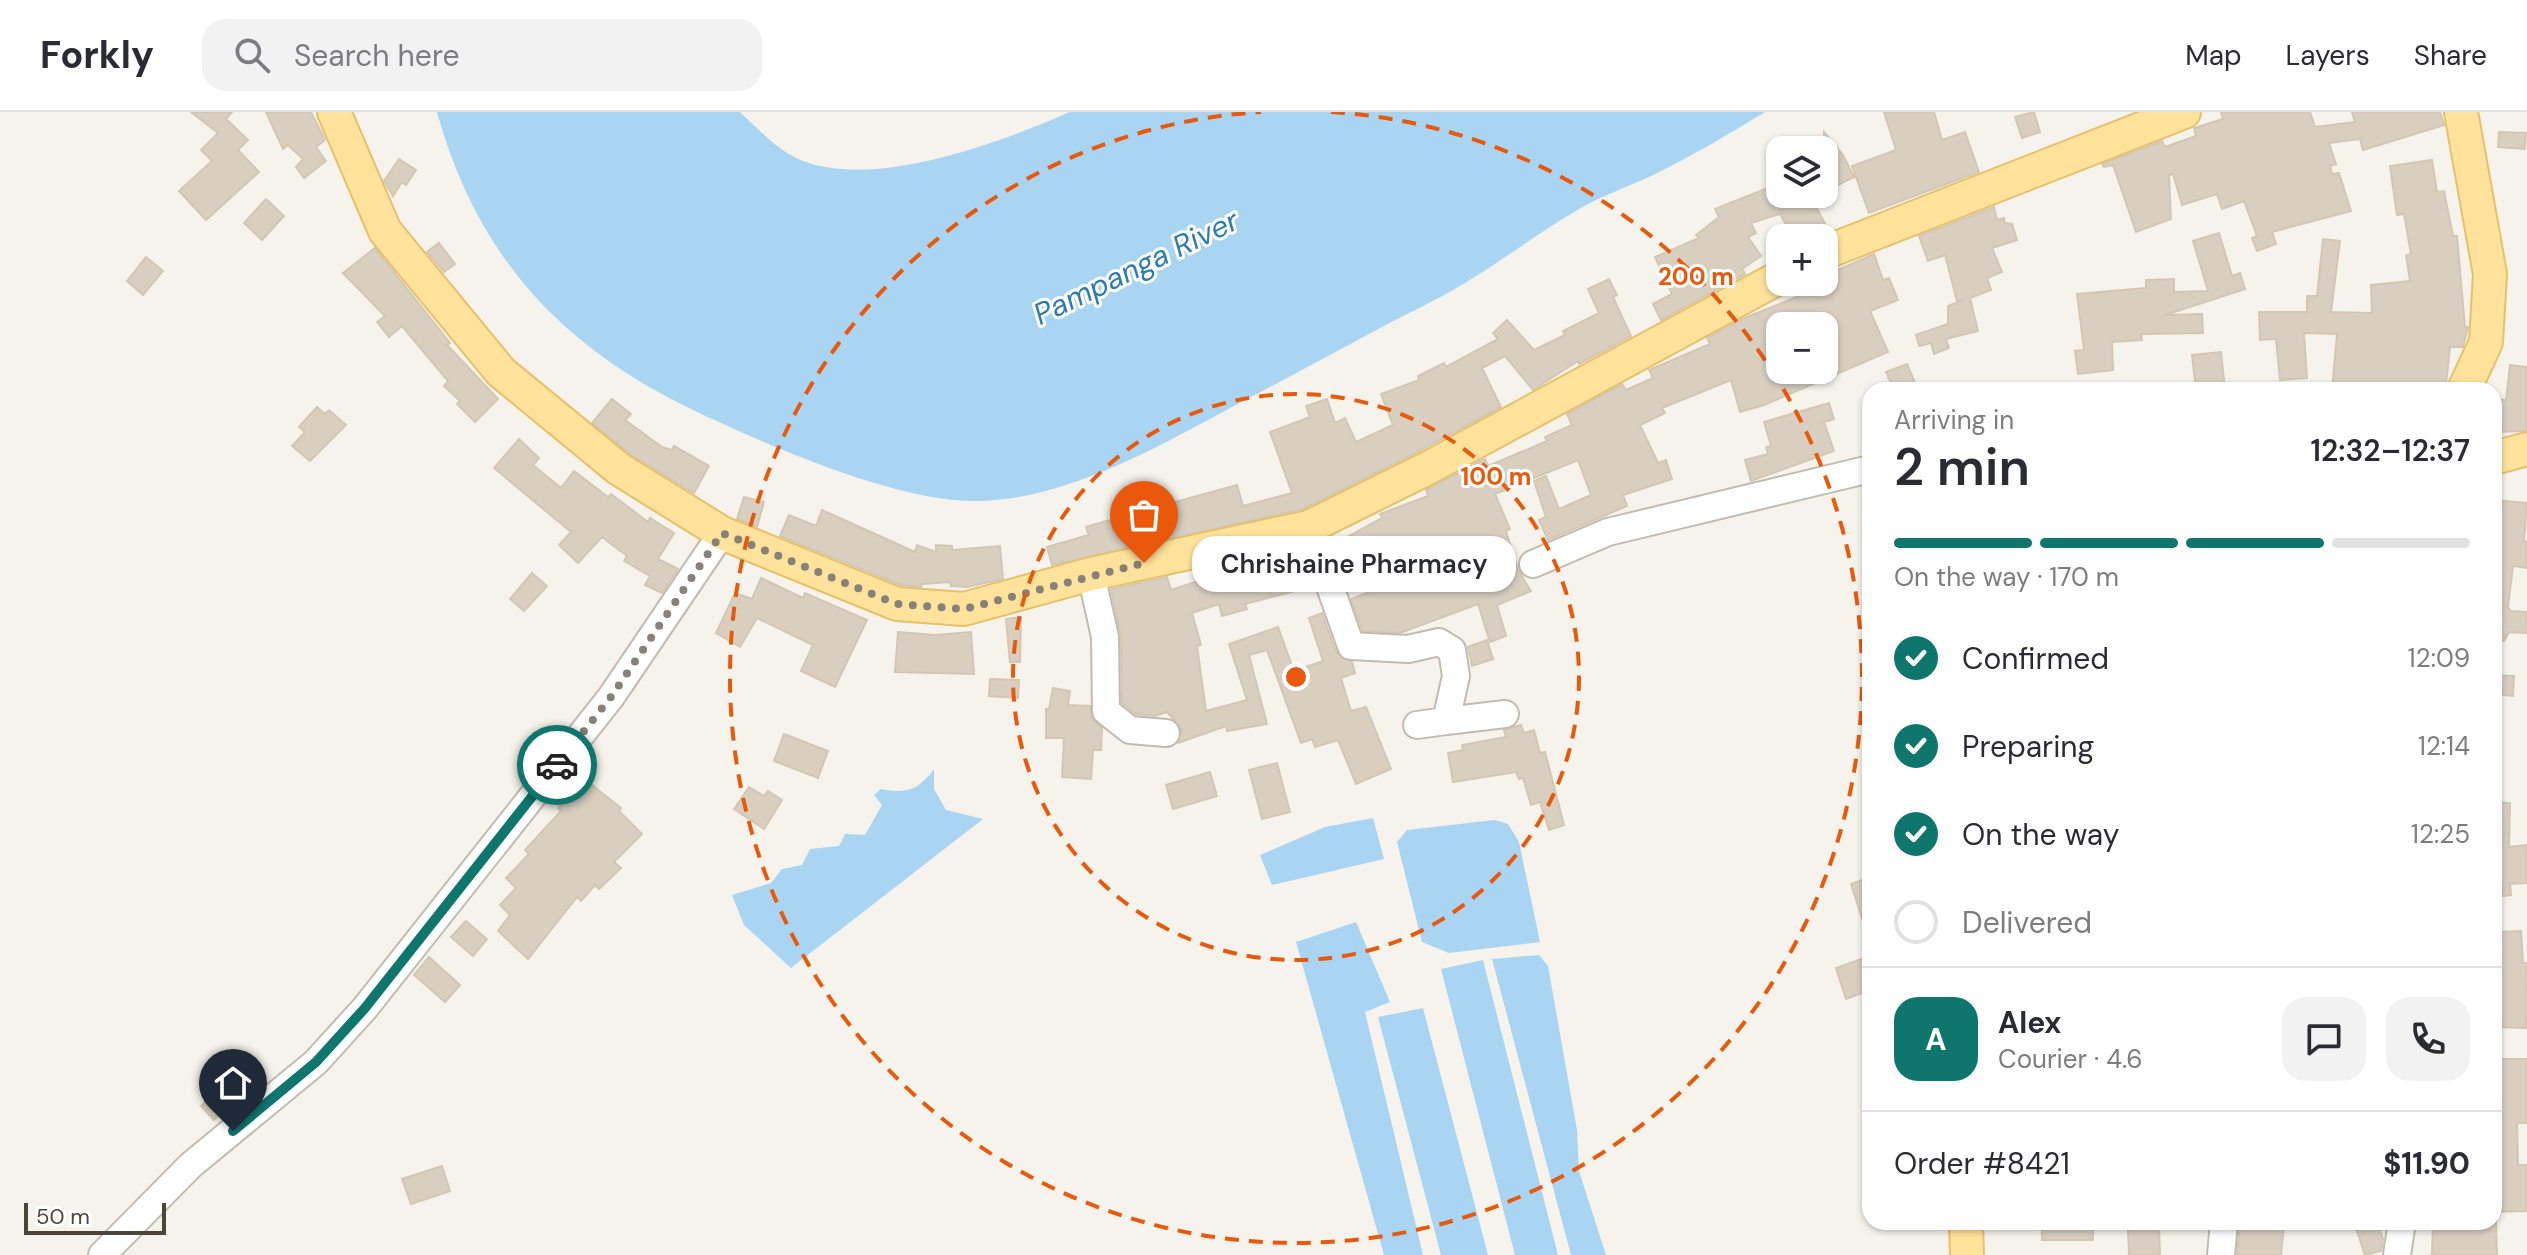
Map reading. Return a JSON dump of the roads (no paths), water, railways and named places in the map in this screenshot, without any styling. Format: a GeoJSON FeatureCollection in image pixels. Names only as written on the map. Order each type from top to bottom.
{"type":"FeatureCollection","features":[{"type":"Feature","properties":{"kind":"main road"},"geometry":{"type":"LineString","coordinates":[[334,112],[385,231],[501,372],[619,469],[722,533],[897,604],[964,609],[1091,574],[1309,527],[1430,467],[1766,285]]}},
{"type":"Feature","properties":{"kind":"main road"},"geometry":{"type":"LineString","coordinates":[[1838,248],[2184,112]]}},
{"type":"Feature","properties":{"kind":"main road"},"geometry":{"type":"LineString","coordinates":[[2461,112],[2490,274],[2491,298],[2486,342],[2468,382]]}},
{"type":"Feature","properties":{"kind":"main road"},"geometry":{"type":"LineString","coordinates":[[2502,456],[2527,449]]}},
{"type":"Feature","properties":{"kind":"main road"},"geometry":{"type":"LineString","coordinates":[[1966,1230],[1967,1255]]}},
{"type":"Feature","properties":{"kind":"street"},"geometry":{"type":"LineString","coordinates":[[1533,564],[1608,532],[1862,471]]}},
{"type":"Feature","properties":{"kind":"street"},"geometry":{"type":"LineString","coordinates":[[1309,527],[1351,646],[1408,649],[1439,642],[1452,650],[1456,676],[1446,721]]}},
{"type":"Feature","properties":{"kind":"street"},"geometry":{"type":"LineString","coordinates":[[102,1255],[191,1165],[316,1062],[365,1008],[611,697],[722,533]]}},
{"type":"Feature","properties":{"kind":"street"},"geometry":{"type":"LineString","coordinates":[[1091,574],[1105,637],[1106,711],[1130,730],[1166,733]]}},
{"type":"Feature","properties":{"kind":"street"},"geometry":{"type":"LineString","coordinates":[[1417,725],[1505,714]]}},
{"type":"Feature","properties":{"kind":"street"},"geometry":{"type":"LineString","coordinates":[[2221,1255],[2223,1230]]}},
{"type":"Feature","properties":{"kind":"street"},"geometry":{"type":"LineString","coordinates":[[2397,1255],[2401,1230]]}},
{"type":"Feature","properties":{"kind":"water","name":"Pampanga River"},"geometry":{"type":"Polygon","coordinates":[[[437,112],[740,112],[769,140],[794,157],[833,168],[866,169],[902,166],[975,148],[1070,112],[1765,112],[1682,160],[1574,212],[1451,291],[1144,453],[1047,491],[981,501],[912,493],[834,470],[693,410],[645,385],[603,357],[564,326],[530,291],[501,253],[475,210],[454,164],[437,112]]]}},
{"type":"Feature","properties":{"kind":"water"},"geometry":{"type":"Polygon","coordinates":[[[934,769],[934,789],[946,810],[983,819],[791,968],[744,925],[732,895],[771,883],[782,869],[802,865],[810,849],[839,846],[845,834],[865,835],[882,805],[874,795],[881,789],[911,789],[923,782],[934,769]]]}},
{"type":"Feature","properties":{"kind":"water"},"geometry":{"type":"Polygon","coordinates":[[[1373,818],[1384,859],[1272,885],[1260,855],[1325,827],[1373,818]]]}},
{"type":"Feature","properties":{"kind":"water"},"geometry":{"type":"Polygon","coordinates":[[[1495,820],[1508,824],[1519,842],[1540,942],[1449,953],[1422,942],[1397,842],[1407,830],[1495,820]]]}},
{"type":"Feature","properties":{"kind":"water"},"geometry":{"type":"Polygon","coordinates":[[[1356,922],[1390,1002],[1365,1012],[1423,1255],[1384,1255],[1296,942],[1356,922]]]}},
{"type":"Feature","properties":{"kind":"water"},"geometry":{"type":"Polygon","coordinates":[[[1539,955],[1548,966],[1577,1130],[1579,1171],[1606,1255],[1571,1255],[1492,959],[1539,955]]]}},
{"type":"Feature","properties":{"kind":"water"},"geometry":{"type":"Polygon","coordinates":[[[1483,960],[1558,1255],[1515,1255],[1441,969],[1483,960]]]}},
{"type":"Feature","properties":{"kind":"water"},"geometry":{"type":"Polygon","coordinates":[[[1423,1008],[1488,1255],[1441,1255],[1378,1017],[1423,1008]]]}},
{"type":"Feature","properties":{"kind":"place","name":"Chrishaine Pharmacy"},"geometry":{"type":"Point","coordinates":[1144,563]}}]}
